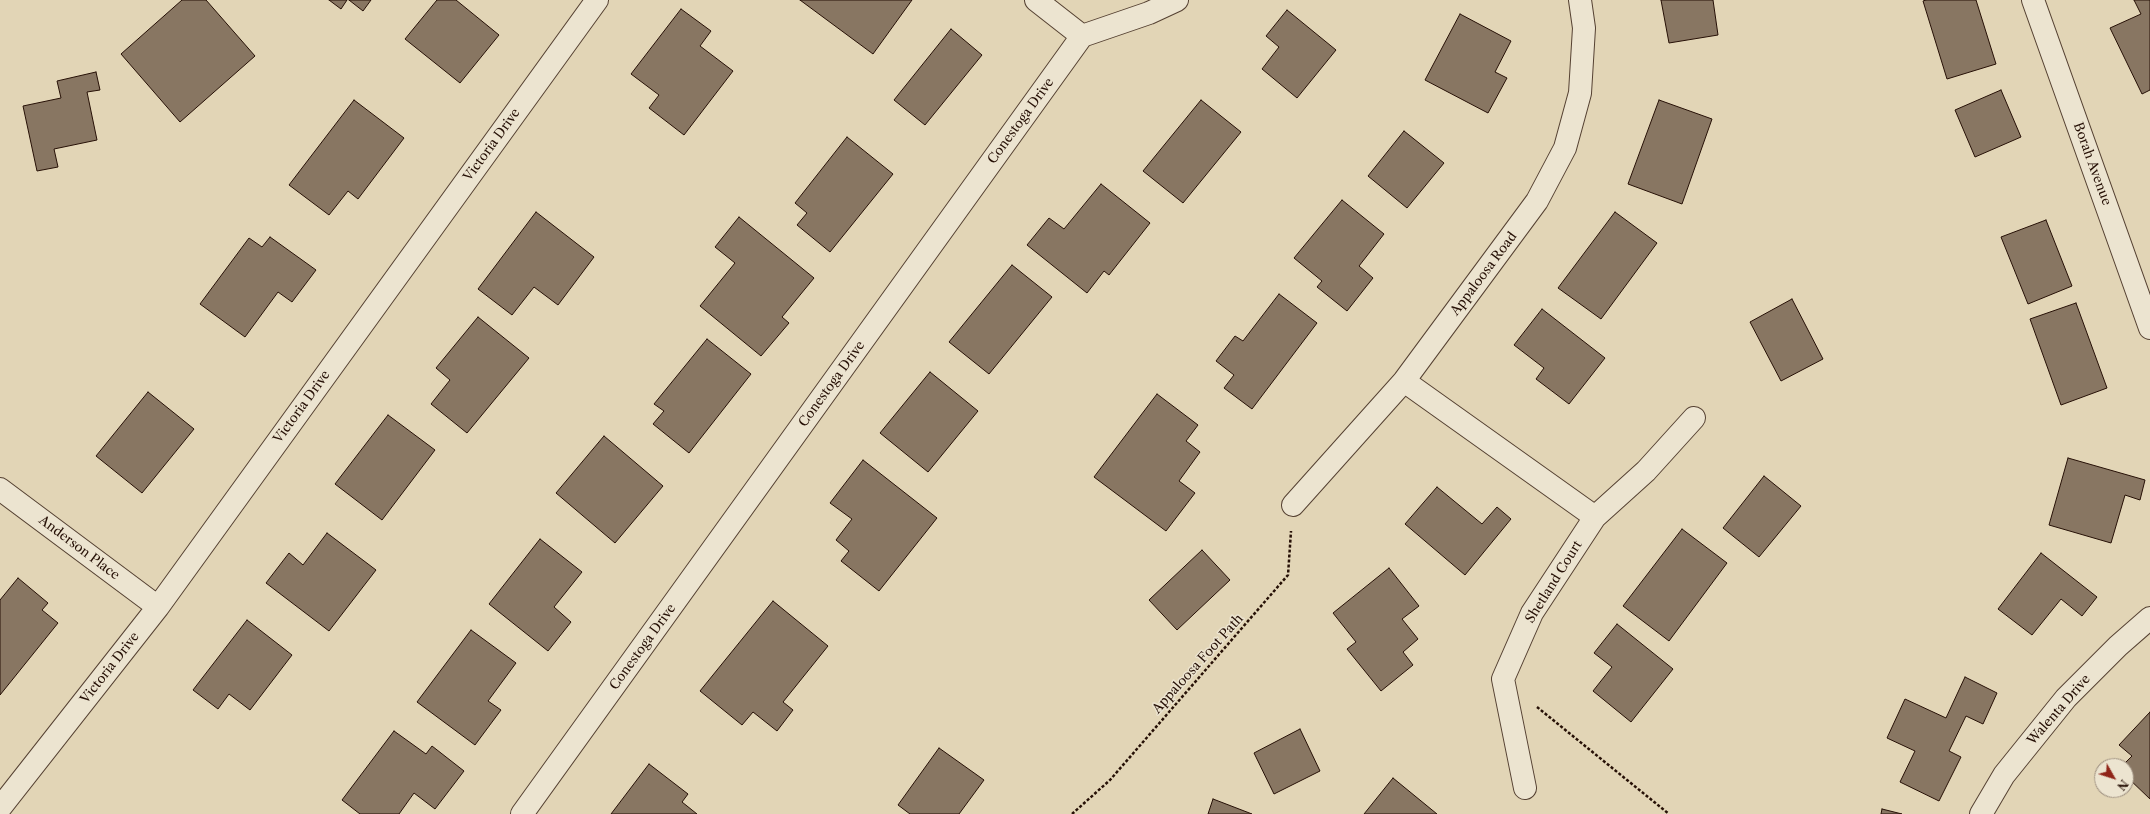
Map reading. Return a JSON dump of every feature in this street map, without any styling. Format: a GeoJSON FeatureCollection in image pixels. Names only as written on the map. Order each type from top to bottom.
{"type":"FeatureCollection","features":[{"type":"Feature","properties":{"kind":"street","name":"Victoria Drive"},"geometry":{"type":"LineString","coordinates":[[0,808],[158,607],[597,0]]}},
{"type":"Feature","properties":{"kind":"street"},"geometry":{"type":"LineString","coordinates":[[1036,0],[1082,36],[1149,14],[1177,0]]}},
{"type":"Feature","properties":{"kind":"street","name":"Appaloosa Road"},"geometry":{"type":"LineString","coordinates":[[1293,505],[1404,381],[1537,201],[1564,148],[1580,93],[1584,28],[1580,0]]}},
{"type":"Feature","properties":{"kind":"street","name":"Borah Avenue"},"geometry":{"type":"LineString","coordinates":[[2033,0],[2150,328]]}},
{"type":"Feature","properties":{"kind":"street","name":"Conestoga Drive"},"geometry":{"type":"LineString","coordinates":[[522,814],[1082,36]]}},
{"type":"Feature","properties":{"kind":"street"},"geometry":{"type":"LineString","coordinates":[[1404,381],[1595,517]]}},
{"type":"Feature","properties":{"kind":"street","name":"Shetland Court"},"geometry":{"type":"LineString","coordinates":[[1503,680],[1532,613],[1595,517],[1646,471],[1694,418]]}},
{"type":"Feature","properties":{"kind":"street","name":"Anderson Place"},"geometry":{"type":"LineString","coordinates":[[0,489],[158,607]]}},
{"type":"Feature","properties":{"kind":"street","name":"Walenta Drive"},"geometry":{"type":"LineString","coordinates":[[1981,814],[2004,775],[2066,698],[2118,646],[2150,618]]}},
{"type":"Feature","properties":{"kind":"street"},"geometry":{"type":"LineString","coordinates":[[1503,680],[1525,788]]}},
{"type":"Feature","properties":{"kind":"path","name":"Appaloosa Foot Path"},"geometry":{"type":"LineString","coordinates":[[1072,814],[1110,780],[1288,575],[1293,505]]}},
{"type":"Feature","properties":{"kind":"path"},"geometry":{"type":"LineString","coordinates":[[1503,680],[1669,814]]}},
{"type":"Feature","properties":{"kind":"building"},"geometry":{"type":"Polygon","coordinates":[[[182,0],[206,0],[255,56],[180,122],[121,54],[182,0]]]}},
{"type":"Feature","properties":{"kind":"building"},"geometry":{"type":"Polygon","coordinates":[[[329,0],[347,0],[341,9],[329,0]]]}},
{"type":"Feature","properties":{"kind":"building"},"geometry":{"type":"Polygon","coordinates":[[[349,0],[371,0],[363,11],[349,0]]]}},
{"type":"Feature","properties":{"kind":"building"},"geometry":{"type":"Polygon","coordinates":[[[437,0],[456,0],[499,35],[460,83],[405,39],[437,0]]]}},
{"type":"Feature","properties":{"kind":"building"},"geometry":{"type":"Polygon","coordinates":[[[800,0],[912,0],[873,54],[800,0]]]}},
{"type":"Feature","properties":{"kind":"building"},"geometry":{"type":"Polygon","coordinates":[[[1661,0],[1713,0],[1718,35],[1669,43],[1661,0]]]}},
{"type":"Feature","properties":{"kind":"building"},"geometry":{"type":"Polygon","coordinates":[[[1976,0],[1996,64],[1947,79],[1923,1],[1976,0]]]}},
{"type":"Feature","properties":{"kind":"building"},"geometry":{"type":"Polygon","coordinates":[[[2134,0],[2150,0],[2150,90],[2142,94],[2110,28],[2141,14],[2134,0]]]}},
{"type":"Feature","properties":{"kind":"building"},"geometry":{"type":"Polygon","coordinates":[[[681,9],[711,31],[700,46],[733,71],[684,135],[649,108],[659,95],[631,74],[681,9]]]}},
{"type":"Feature","properties":{"kind":"building"},"geometry":{"type":"Polygon","coordinates":[[[1287,10],[1336,50],[1297,98],[1262,69],[1279,47],[1266,36],[1287,10]]]}},
{"type":"Feature","properties":{"kind":"building"},"geometry":{"type":"Polygon","coordinates":[[[1460,14],[1511,41],[1495,72],[1507,78],[1488,113],[1425,80],[1460,14]]]}},
{"type":"Feature","properties":{"kind":"building"},"geometry":{"type":"Polygon","coordinates":[[[951,29],[982,55],[925,125],[894,100],[951,29]]]}},
{"type":"Feature","properties":{"kind":"building"},"geometry":{"type":"Polygon","coordinates":[[[96,72],[100,90],[87,92],[97,140],[54,149],[58,167],[37,171],[23,106],[61,98],[57,81],[96,72]]]}},
{"type":"Feature","properties":{"kind":"building"},"geometry":{"type":"Polygon","coordinates":[[[2001,90],[2021,137],[1975,157],[1955,110],[2001,90]]]}},
{"type":"Feature","properties":{"kind":"building"},"geometry":{"type":"Polygon","coordinates":[[[354,100],[404,138],[358,199],[348,191],[329,215],[289,185],[354,100]]]}},
{"type":"Feature","properties":{"kind":"building"},"geometry":{"type":"Polygon","coordinates":[[[1201,100],[1241,132],[1183,203],[1143,171],[1201,100]]]}},
{"type":"Feature","properties":{"kind":"building"},"geometry":{"type":"Polygon","coordinates":[[[1659,100],[1712,119],[1682,204],[1628,184],[1659,100]]]}},
{"type":"Feature","properties":{"kind":"building"},"geometry":{"type":"Polygon","coordinates":[[[1404,131],[1444,163],[1407,208],[1368,176],[1404,131]]]}},
{"type":"Feature","properties":{"kind":"building"},"geometry":{"type":"Polygon","coordinates":[[[847,137],[893,174],[830,252],[797,225],[807,213],[795,203],[847,137]]]}},
{"type":"Feature","properties":{"kind":"building"},"geometry":{"type":"Polygon","coordinates":[[[1101,184],[1150,223],[1109,275],[1104,271],[1087,293],[1027,245],[1049,218],[1064,229],[1101,184]]]}},
{"type":"Feature","properties":{"kind":"building"},"geometry":{"type":"Polygon","coordinates":[[[1342,200],[1384,234],[1359,266],[1373,278],[1347,311],[1317,287],[1322,281],[1294,258],[1342,200]]]}},
{"type":"Feature","properties":{"kind":"building"},"geometry":{"type":"Polygon","coordinates":[[[536,212],[594,257],[558,305],[534,287],[512,315],[478,289],[536,212]]]}},
{"type":"Feature","properties":{"kind":"building"},"geometry":{"type":"Polygon","coordinates":[[[1615,212],[1657,243],[1601,319],[1558,288],[1615,212]]]}},
{"type":"Feature","properties":{"kind":"building"},"geometry":{"type":"Polygon","coordinates":[[[739,217],[814,278],[782,317],[789,323],[761,356],[700,306],[735,263],[715,247],[739,217]]]}},
{"type":"Feature","properties":{"kind":"building"},"geometry":{"type":"Polygon","coordinates":[[[2046,220],[2072,286],[2028,304],[2001,237],[2046,220]]]}},
{"type":"Feature","properties":{"kind":"building"},"geometry":{"type":"Polygon","coordinates":[[[270,237],[316,270],[292,302],[278,292],[245,337],[200,304],[249,238],[262,247],[270,237]]]}},
{"type":"Feature","properties":{"kind":"building"},"geometry":{"type":"Polygon","coordinates":[[[1012,265],[1052,297],[989,374],[949,342],[1012,265]]]}},
{"type":"Feature","properties":{"kind":"building"},"geometry":{"type":"Polygon","coordinates":[[[1279,294],[1317,323],[1252,409],[1224,388],[1234,375],[1216,361],[1235,336],[1243,341],[1279,294]]]}},
{"type":"Feature","properties":{"kind":"building"},"geometry":{"type":"Polygon","coordinates":[[[1792,299],[1823,359],[1781,381],[1750,322],[1792,299]]]}},
{"type":"Feature","properties":{"kind":"building"},"geometry":{"type":"Polygon","coordinates":[[[2076,303],[2107,388],[2061,405],[2030,319],[2076,303]]]}},
{"type":"Feature","properties":{"kind":"building"},"geometry":{"type":"Polygon","coordinates":[[[1542,309],[1605,358],[1569,404],[1536,379],[1544,368],[1514,345],[1542,309]]]}},
{"type":"Feature","properties":{"kind":"building"},"geometry":{"type":"Polygon","coordinates":[[[478,317],[529,358],[467,433],[431,404],[450,380],[436,368],[478,317]]]}},
{"type":"Feature","properties":{"kind":"building"},"geometry":{"type":"Polygon","coordinates":[[[707,339],[751,374],[689,453],[653,424],[664,411],[654,404],[707,339]]]}},
{"type":"Feature","properties":{"kind":"building"},"geometry":{"type":"Polygon","coordinates":[[[930,372],[978,411],[928,472],[880,433],[930,372]]]}},
{"type":"Feature","properties":{"kind":"building"},"geometry":{"type":"Polygon","coordinates":[[[148,392],[194,429],[142,493],[96,456],[148,392]]]}},
{"type":"Feature","properties":{"kind":"building"},"geometry":{"type":"Polygon","coordinates":[[[1157,394],[1198,425],[1186,441],[1200,452],[1179,481],[1195,493],[1166,531],[1094,477],[1157,394]]]}},
{"type":"Feature","properties":{"kind":"building"},"geometry":{"type":"Polygon","coordinates":[[[388,415],[435,450],[382,520],[335,484],[388,415]]]}},
{"type":"Feature","properties":{"kind":"building"},"geometry":{"type":"Polygon","coordinates":[[[604,436],[663,486],[615,543],[556,493],[604,436]]]}},
{"type":"Feature","properties":{"kind":"building"},"geometry":{"type":"Polygon","coordinates":[[[2068,458],[2145,480],[2140,500],[2125,495],[2111,543],[2049,525],[2068,458]]]}},
{"type":"Feature","properties":{"kind":"building"},"geometry":{"type":"Polygon","coordinates":[[[863,460],[937,518],[879,591],[841,561],[849,551],[836,540],[852,519],[830,503],[863,460]]]}},
{"type":"Feature","properties":{"kind":"building"},"geometry":{"type":"Polygon","coordinates":[[[1764,476],[1801,506],[1759,557],[1723,528],[1764,476]]]}},
{"type":"Feature","properties":{"kind":"building"},"geometry":{"type":"Polygon","coordinates":[[[1437,487],[1482,524],[1497,507],[1511,519],[1465,575],[1405,524],[1437,487]]]}},
{"type":"Feature","properties":{"kind":"building"},"geometry":{"type":"Polygon","coordinates":[[[1682,529],[1727,563],[1669,641],[1623,606],[1682,529]]]}},
{"type":"Feature","properties":{"kind":"building"},"geometry":{"type":"Polygon","coordinates":[[[327,533],[376,570],[329,631],[266,583],[289,553],[303,565],[327,533]]]}},
{"type":"Feature","properties":{"kind":"building"},"geometry":{"type":"Polygon","coordinates":[[[540,539],[582,572],[554,607],[571,622],[548,651],[489,604],[540,539]]]}},
{"type":"Feature","properties":{"kind":"building"},"geometry":{"type":"Polygon","coordinates":[[[1202,550],[1230,580],[1177,630],[1149,600],[1202,550]]]}},
{"type":"Feature","properties":{"kind":"building"},"geometry":{"type":"Polygon","coordinates":[[[2041,553],[2097,597],[2082,616],[2061,599],[2032,635],[1998,609],[2041,553]]]}},
{"type":"Feature","properties":{"kind":"building"},"geometry":{"type":"Polygon","coordinates":[[[1389,568],[1419,606],[1402,619],[1418,639],[1403,652],[1413,665],[1381,691],[1347,649],[1356,642],[1333,613],[1389,568]]]}},
{"type":"Feature","properties":{"kind":"building"},"geometry":{"type":"Polygon","coordinates":[[[18,578],[48,603],[42,610],[58,623],[0,695],[0,600],[18,578]]]}},
{"type":"Feature","properties":{"kind":"building"},"geometry":{"type":"Polygon","coordinates":[[[773,601],[828,646],[783,702],[793,710],[777,731],[753,712],[742,725],[700,691],[773,601]]]}},
{"type":"Feature","properties":{"kind":"building"},"geometry":{"type":"Polygon","coordinates":[[[247,620],[292,655],[250,710],[229,694],[218,709],[193,690],[247,620]]]}},
{"type":"Feature","properties":{"kind":"building"},"geometry":{"type":"Polygon","coordinates":[[[1617,624],[1673,669],[1631,722],[1593,691],[1612,667],[1594,653],[1617,624]]]}},
{"type":"Feature","properties":{"kind":"building"},"geometry":{"type":"Polygon","coordinates":[[[471,630],[516,663],[488,701],[501,710],[475,745],[417,702],[471,630]]]}},
{"type":"Feature","properties":{"kind":"building"},"geometry":{"type":"Polygon","coordinates":[[[1965,677],[1997,693],[1983,724],[1966,716],[1949,751],[1961,757],[1939,801],[1900,782],[1915,751],[1887,738],[1905,699],[1946,718],[1965,677]]]}},
{"type":"Feature","properties":{"kind":"building"},"geometry":{"type":"Polygon","coordinates":[[[2150,712],[2150,799],[2134,784],[2134,758],[2130,758],[2132,756],[2119,745],[2150,712]]]}},
{"type":"Feature","properties":{"kind":"building"},"geometry":{"type":"Polygon","coordinates":[[[1300,729],[1320,771],[1274,794],[1254,753],[1300,729]]]}},
{"type":"Feature","properties":{"kind":"building"},"geometry":{"type":"Polygon","coordinates":[[[394,731],[426,754],[432,746],[464,771],[435,809],[414,793],[399,814],[360,814],[342,800],[394,731]]]}},
{"type":"Feature","properties":{"kind":"building"},"geometry":{"type":"Polygon","coordinates":[[[939,748],[984,780],[959,814],[910,814],[898,805],[939,748]]]}},
{"type":"Feature","properties":{"kind":"building"},"geometry":{"type":"Polygon","coordinates":[[[649,764],[688,794],[682,802],[697,814],[611,814],[649,764]]]}},
{"type":"Feature","properties":{"kind":"building"},"geometry":{"type":"Polygon","coordinates":[[[1393,778],[1437,814],[1364,814],[1393,778]]]}},
{"type":"Feature","properties":{"kind":"building"},"geometry":{"type":"Polygon","coordinates":[[[1213,799],[1252,814],[1208,814],[1213,799]]]}},
{"type":"Feature","properties":{"kind":"building"},"geometry":{"type":"Polygon","coordinates":[[[1882,809],[1902,814],[1881,814],[1882,809]]]}}]}
